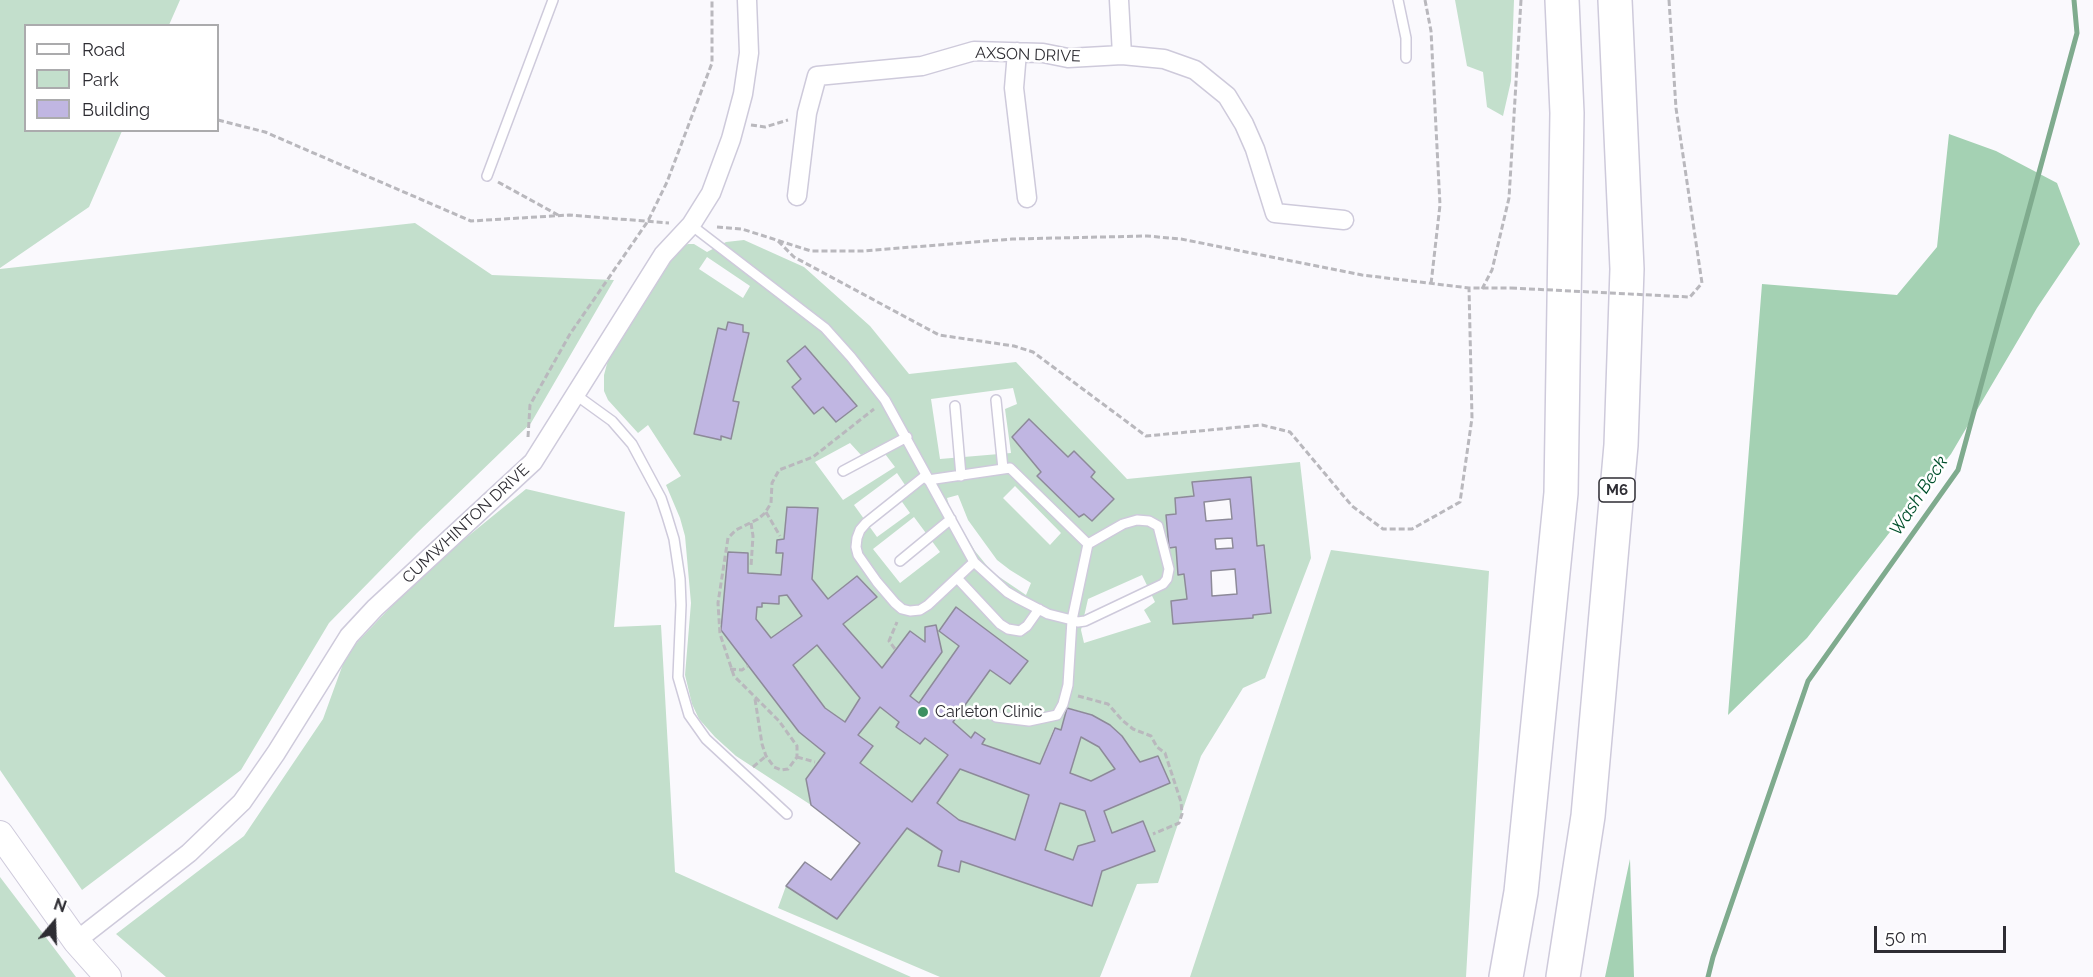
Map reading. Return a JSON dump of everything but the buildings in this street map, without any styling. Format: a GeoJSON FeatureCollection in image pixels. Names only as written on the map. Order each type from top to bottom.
{"type":"FeatureCollection","features":[{"type":"Feature","properties":{"kind":"highway"},"geometry":{"type":"LineString","coordinates":[[1506,977],[1521,892],[1561,493],[1567,113],[1562,0]]}},
{"type":"Feature","properties":{"kind":"highway","name":"M6"},"geometry":{"type":"LineString","coordinates":[[1563,977],[1588,816],[1621,445],[1627,269],[1616,0]]}},
{"type":"Feature","properties":{"kind":"street","name":"CUMWHINTON DRIVE"},"geometry":{"type":"LineString","coordinates":[[76,941],[189,853],[242,802],[276,753],[349,636],[375,608],[533,462],[663,255],[691,225],[711,193],[744,94],[749,53],[747,0]]}},
{"type":"Feature","properties":{"kind":"street"},"geometry":{"type":"LineString","coordinates":[[1119,0],[1122,55]]}},
{"type":"Feature","properties":{"kind":"street","name":"AXSON DRIVE"},"geometry":{"type":"LineString","coordinates":[[797,196],[807,113],[817,76],[922,66],[974,51],[1043,52],[1068,58],[1122,55],[1164,59],[1194,70],[1227,96],[1244,124],[1255,149],[1275,213],[1344,220]]}},
{"type":"Feature","properties":{"kind":"street"},"geometry":{"type":"LineString","coordinates":[[1017,52],[1014,88],[1027,198]]}},
{"type":"Feature","properties":{"kind":"street"},"geometry":{"type":"LineString","coordinates":[[0,834],[76,941],[108,977]]}},
{"type":"Feature","properties":{"kind":"lane"},"geometry":{"type":"LineString","coordinates":[[487,176],[553,0]]}},
{"type":"Feature","properties":{"kind":"lane"},"geometry":{"type":"LineString","coordinates":[[1398,0],[1406,38],[1406,58]]}},
{"type":"Feature","properties":{"kind":"lane"},"geometry":{"type":"LineString","coordinates":[[691,225],[825,328],[851,357],[885,400],[974,562],[1007,592],[1039,609],[1072,620],[1078,622],[1085,621],[1163,584],[1168,575],[1168,562],[1158,526],[1155,523],[1137,520],[1124,524],[1088,544],[1072,620],[1066,694],[1060,712],[1053,717],[1029,721],[996,717]]}},
{"type":"Feature","properties":{"kind":"lane"},"geometry":{"type":"LineString","coordinates":[[576,395],[612,421],[632,444],[661,498],[674,539],[680,579],[678,677],[689,715],[706,739],[787,814]]}},
{"type":"Feature","properties":{"kind":"lane"},"geometry":{"type":"LineString","coordinates":[[996,400],[1003,469]]}},
{"type":"Feature","properties":{"kind":"lane"},"geometry":{"type":"LineString","coordinates":[[955,406],[961,476]]}},
{"type":"Feature","properties":{"kind":"lane"},"geometry":{"type":"LineString","coordinates":[[843,471],[907,437]]}},
{"type":"Feature","properties":{"kind":"lane"},"geometry":{"type":"LineString","coordinates":[[974,562],[958,579],[920,610],[902,609],[877,582],[858,555],[857,538],[866,523],[926,478],[961,476],[1010,468],[1088,544]]}},
{"type":"Feature","properties":{"kind":"lane"},"geometry":{"type":"LineString","coordinates":[[900,561],[951,519]]}},
{"type":"Feature","properties":{"kind":"lane"},"geometry":{"type":"LineString","coordinates":[[958,579],[1000,624],[1008,629],[1020,631],[1027,626],[1039,609]]}},
{"type":"Feature","properties":{"kind":"path"},"geometry":{"type":"LineString","coordinates":[[526,468],[530,405],[570,334],[648,221],[667,182],[712,63],[712,0]]}},
{"type":"Feature","properties":{"kind":"path"},"geometry":{"type":"LineString","coordinates":[[1425,0],[1431,31],[1440,205],[1431,284]]}},
{"type":"Feature","properties":{"kind":"path"},"geometry":{"type":"LineString","coordinates":[[1482,289],[1492,270],[1509,198],[1521,0]]}},
{"type":"Feature","properties":{"kind":"path"},"geometry":{"type":"LineString","coordinates":[[219,120],[265,132],[471,221],[560,216],[648,221],[742,229],[812,250],[863,251],[1012,239],[1147,236],[1181,239],[1362,275],[1431,284],[1482,289],[1511,288],[1690,297],[1702,283],[1676,108],[1669,0]]}},
{"type":"Feature","properties":{"kind":"path"},"geometry":{"type":"LineString","coordinates":[[736,123],[765,127],[807,113]]}},
{"type":"Feature","properties":{"kind":"path"},"geometry":{"type":"LineString","coordinates":[[487,176],[560,216]]}},
{"type":"Feature","properties":{"kind":"path"},"geometry":{"type":"LineString","coordinates":[[777,240],[794,257],[939,334],[1014,346],[1033,352],[1146,436],[1262,424],[1290,432],[1352,506],[1383,529],[1413,529],[1460,502],[1472,418],[1469,288]]}},
{"type":"Feature","properties":{"kind":"path"},"geometry":{"type":"LineString","coordinates":[[755,699],[762,744],[767,759],[774,767],[784,771],[794,764],[797,758],[797,746],[779,721],[734,676],[720,634],[718,603],[728,538],[736,530],[758,519],[766,512],[771,503],[772,483],[779,470],[813,457],[885,400]]}},
{"type":"Feature","properties":{"kind":"path"},"geometry":{"type":"LineString","coordinates":[[766,512],[780,536]]}},
{"type":"Feature","properties":{"kind":"path"},"geometry":{"type":"LineString","coordinates":[[750,523],[753,536],[751,566]]}},
{"type":"Feature","properties":{"kind":"path"},"geometry":{"type":"LineString","coordinates":[[895,649],[889,637],[902,609]]}},
{"type":"Feature","properties":{"kind":"path"},"geometry":{"type":"LineString","coordinates":[[730,669],[742,670],[748,666]]}},
{"type":"Feature","properties":{"kind":"path"},"geometry":{"type":"LineString","coordinates":[[1066,694],[1108,704],[1133,729],[1151,736],[1157,747],[1165,753],[1181,802],[1182,814],[1179,823],[1153,834]]}},
{"type":"Feature","properties":{"kind":"path"},"geometry":{"type":"LineString","coordinates":[[797,758],[816,762]]}},
{"type":"Feature","properties":{"kind":"green space"},"geometry":{"type":"Polygon","coordinates":[[[0,0],[180,0],[169,24],[24,24],[24,132],[122,132],[89,207],[0,268],[0,0]]]}},
{"type":"Feature","properties":{"kind":"green space"},"geometry":{"type":"Polygon","coordinates":[[[1455,0],[1514,0],[1511,81],[1503,116],[1487,107],[1483,72],[1467,66],[1455,0]]]}},
{"type":"Feature","properties":{"kind":"green space"},"geometry":{"type":"Polygon","coordinates":[[[1949,134],[1996,151],[2057,183],[2080,244],[2037,308],[1951,454],[1807,638],[1728,715],[1762,284],[1897,295],[1937,247],[1949,134]]]}},
{"type":"Feature","properties":{"kind":"green space"},"geometry":{"type":"Polygon","coordinates":[[[415,223],[492,275],[614,280],[531,423],[417,533],[329,623],[241,770],[82,890],[0,770],[0,269],[415,223]]]}},
{"type":"Feature","properties":{"kind":"green space"},"geometry":{"type":"Polygon","coordinates":[[[744,240],[804,267],[870,326],[909,374],[1016,362],[1127,479],[1300,462],[1311,558],[1265,678],[1243,688],[1201,756],[1158,883],[1137,884],[1100,977],[940,977],[778,908],[786,886],[837,919],[907,828],[942,851],[939,866],[958,872],[961,861],[1102,871],[1155,850],[1143,821],[1112,833],[1104,811],[1170,783],[1158,757],[1140,762],[1122,736],[1110,725],[1092,715],[1076,710],[1067,708],[1061,730],[1054,728],[1040,764],[982,744],[985,739],[975,733],[971,738],[953,722],[990,670],[1010,684],[1027,661],[956,607],[939,631],[959,646],[919,703],[910,696],[942,652],[936,625],[925,627],[925,642],[910,631],[882,668],[843,624],[877,597],[857,576],[828,599],[812,579],[817,509],[787,507],[784,539],[777,540],[776,553],[783,553],[781,575],[748,573],[748,553],[728,552],[721,630],[799,732],[825,753],[806,779],[811,805],[736,756],[699,719],[692,704],[685,675],[691,603],[685,536],[666,485],[681,476],[648,425],[638,433],[608,400],[604,391],[604,375],[608,360],[678,249],[694,244],[707,252],[726,242],[744,240]],[[707,257],[699,269],[743,298],[750,286],[707,257]],[[729,322],[726,330],[718,329],[694,433],[721,439],[721,436],[731,438],[739,402],[733,401],[743,325],[729,322]],[[805,346],[787,361],[801,379],[792,387],[814,414],[823,407],[836,421],[857,407],[805,346]],[[1013,388],[931,399],[940,459],[1011,453],[1005,409],[1017,404],[1013,388]],[[1029,419],[1012,437],[1041,472],[1037,476],[1078,517],[1084,514],[1092,521],[1113,500],[1091,477],[1095,472],[1074,451],[1068,457],[1029,419]],[[850,443],[815,462],[843,500],[895,467],[879,446],[861,455],[850,443]],[[897,473],[854,505],[877,537],[910,513],[895,492],[905,485],[897,473]],[[1250,477],[1192,483],[1194,496],[1175,498],[1176,514],[1166,515],[1169,548],[1176,547],[1178,574],[1184,574],[1187,599],[1171,602],[1173,624],[1253,618],[1253,615],[1271,613],[1264,545],[1257,546],[1250,477]],[[1015,486],[1003,498],[1050,545],[1061,533],[1015,486]],[[958,495],[947,498],[950,509],[975,551],[992,572],[1026,595],[1031,583],[997,560],[968,520],[958,495]],[[914,517],[873,549],[900,583],[940,552],[914,517]],[[1142,575],[1088,599],[1081,630],[1084,643],[1151,622],[1144,610],[1155,602],[1142,575]]]}},
{"type":"Feature","properties":{"kind":"green space"},"geometry":{"type":"Polygon","coordinates":[[[526,489],[625,512],[614,627],[661,625],[675,872],[911,977],[166,977],[116,934],[244,836],[323,719],[347,653],[424,572],[526,489]]]}},
{"type":"Feature","properties":{"kind":"green space"},"geometry":{"type":"Polygon","coordinates":[[[1331,550],[1489,571],[1466,977],[1190,977],[1331,550]]]}},
{"type":"Feature","properties":{"kind":"green space"},"geometry":{"type":"Polygon","coordinates":[[[787,595],[802,616],[771,638],[756,619],[757,607],[762,607],[762,603],[779,604],[779,596],[787,595]]]}},
{"type":"Feature","properties":{"kind":"green space"},"geometry":{"type":"Polygon","coordinates":[[[817,645],[860,698],[845,722],[825,708],[793,665],[817,645]]]}},
{"type":"Feature","properties":{"kind":"green space"},"geometry":{"type":"Polygon","coordinates":[[[880,707],[899,722],[896,727],[919,744],[925,738],[948,755],[912,802],[860,763],[873,747],[858,735],[880,707]]]}},
{"type":"Feature","properties":{"kind":"green space"},"geometry":{"type":"Polygon","coordinates":[[[1081,737],[1099,747],[1115,769],[1091,781],[1070,773],[1081,737]]]}},
{"type":"Feature","properties":{"kind":"green space"},"geometry":{"type":"Polygon","coordinates":[[[960,769],[1029,795],[1015,840],[959,820],[937,803],[960,769]]]}},
{"type":"Feature","properties":{"kind":"green space"},"geometry":{"type":"Polygon","coordinates":[[[1060,803],[1085,811],[1095,841],[1078,846],[1073,860],[1045,850],[1060,803]]]}},
{"type":"Feature","properties":{"kind":"green space"},"geometry":{"type":"Polygon","coordinates":[[[1630,859],[1634,977],[1605,977],[1630,859]]]}},
{"type":"Feature","properties":{"kind":"green space"},"geometry":{"type":"Polygon","coordinates":[[[0,877],[76,977],[0,977],[0,877]]]}},
{"type":"Feature","properties":{"kind":"waterway","name":"Wash Beck"},"geometry":{"type":"LineString","coordinates":[[1708,977],[1808,681],[1958,470],[2077,33],[2074,0]]}},
{"type":"Feature","properties":{"kind":"place","name":"Carleton Clinic"},"geometry":{"type":"Point","coordinates":[923,712]}}]}
